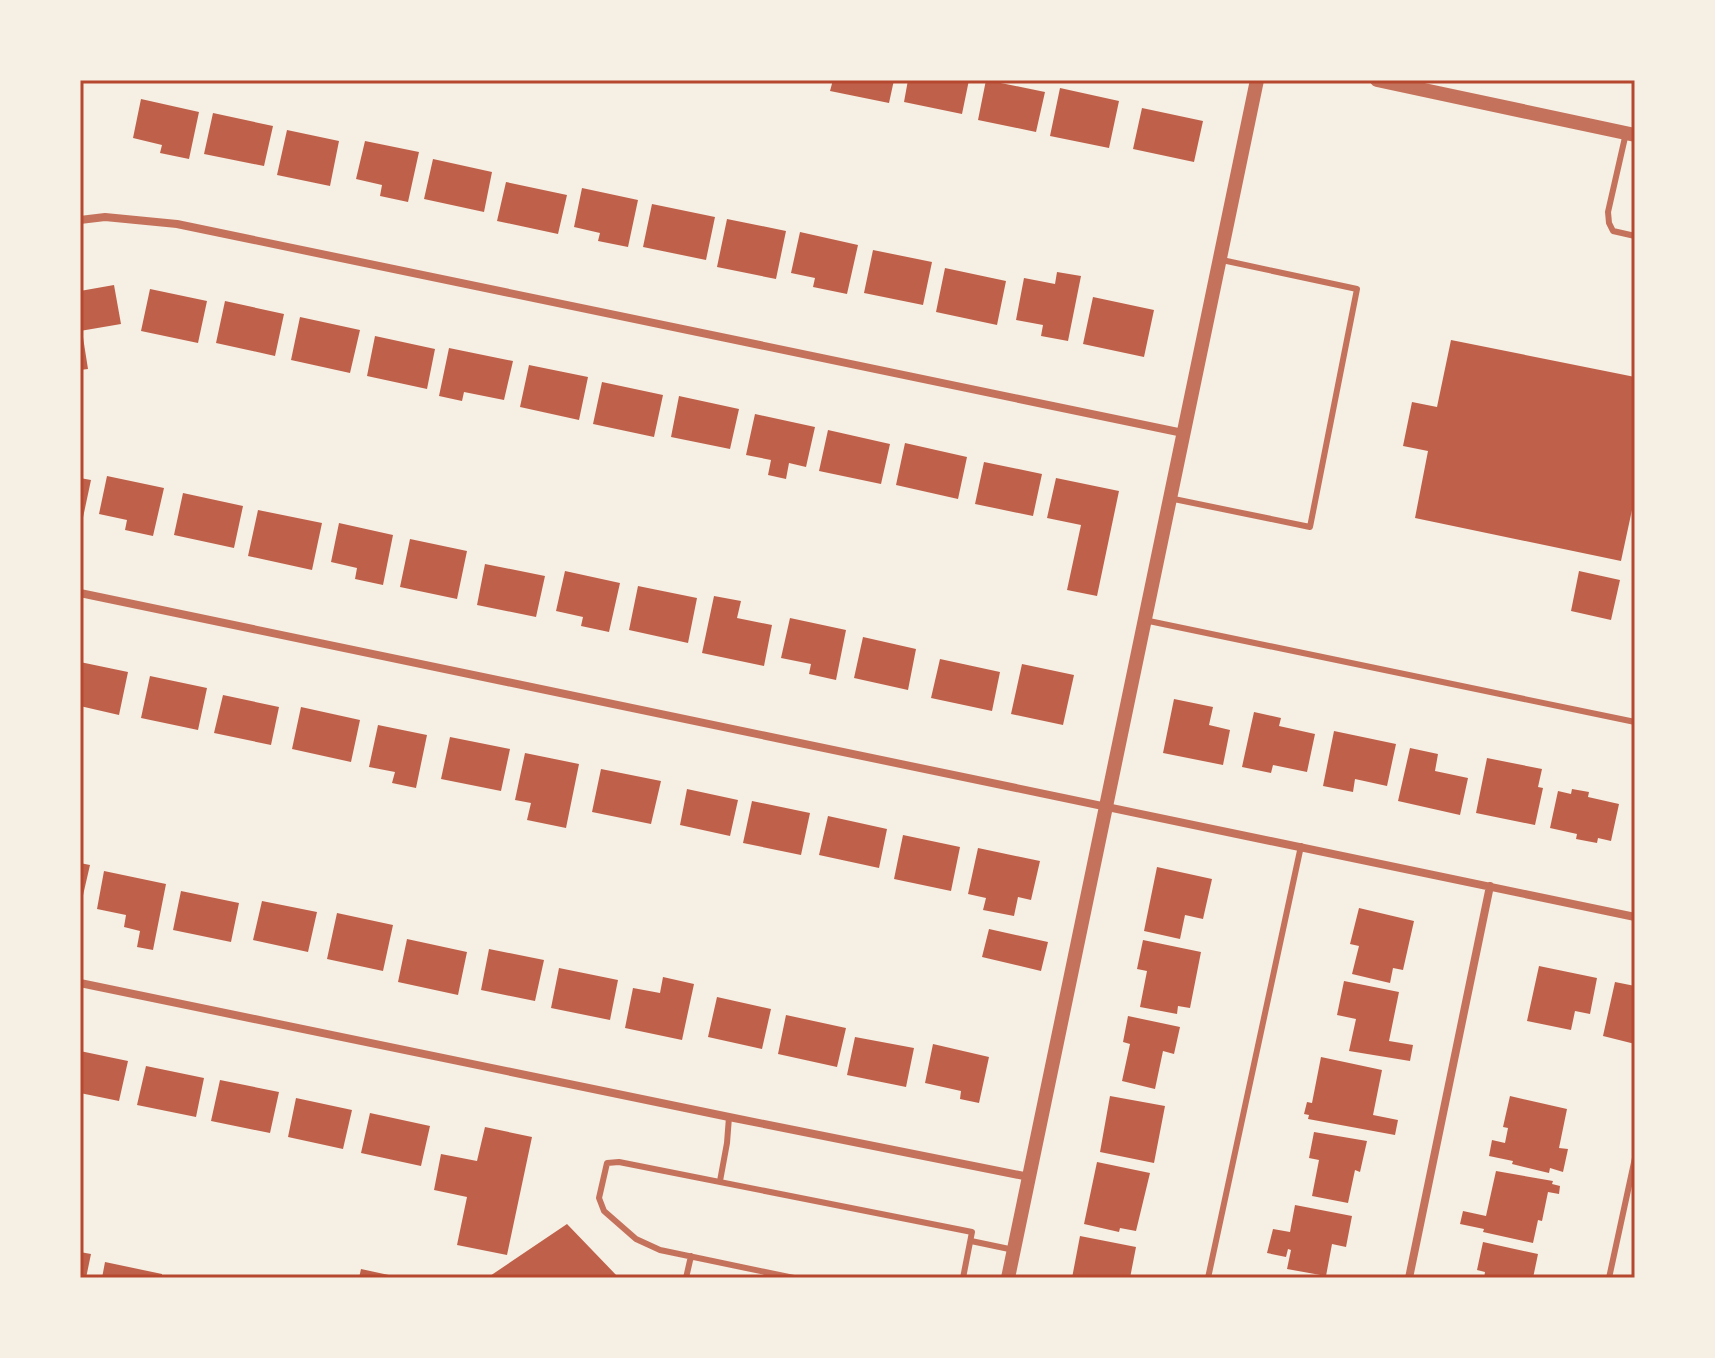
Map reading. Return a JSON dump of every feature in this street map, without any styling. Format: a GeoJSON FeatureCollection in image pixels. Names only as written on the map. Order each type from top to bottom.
{"type":"FeatureCollection","features":[{"type":"Feature","properties":{"kind":"street"},"geometry":{"type":"LineString","coordinates":[[1008,1278],[1257,80]]}},
{"type":"Feature","properties":{"kind":"street"},"geometry":{"type":"LineString","coordinates":[[1377,80],[1630,134]]}},
{"type":"Feature","properties":{"kind":"street"},"geometry":{"type":"LineString","coordinates":[[80,220],[105,217],[177,224],[1183,433]]}},
{"type":"Feature","properties":{"kind":"street"},"geometry":{"type":"LineString","coordinates":[[80,593],[1635,917]]}},
{"type":"Feature","properties":{"kind":"street"},"geometry":{"type":"LineString","coordinates":[[1409,1278],[1490,886]]}},
{"type":"Feature","properties":{"kind":"street"},"geometry":{"type":"LineString","coordinates":[[80,983],[1029,1177]]}},
{"type":"Feature","properties":{"kind":"lane"},"geometry":{"type":"LineString","coordinates":[[1630,134],[1608,212],[1613,231],[1635,236]]}},
{"type":"Feature","properties":{"kind":"lane"},"geometry":{"type":"LineString","coordinates":[[1169,498],[1310,527],[1357,289],[1219,259]]}},
{"type":"Feature","properties":{"kind":"lane"},"geometry":{"type":"LineString","coordinates":[[1144,620],[1635,722]]}},
{"type":"Feature","properties":{"kind":"lane"},"geometry":{"type":"LineString","coordinates":[[1208,1278],[1301,846]]}},
{"type":"Feature","properties":{"kind":"lane"},"geometry":{"type":"LineString","coordinates":[[720,1181],[729,1117]]}},
{"type":"Feature","properties":{"kind":"lane"},"geometry":{"type":"LineString","coordinates":[[1609,1278],[1635,1158]]}},
{"type":"Feature","properties":{"kind":"lane"},"geometry":{"type":"LineString","coordinates":[[794,1278],[660,1250],[636,1239],[604,1211],[599,1198],[607,1163],[619,1162],[720,1181],[972,1232],[963,1278]]}},
{"type":"Feature","properties":{"kind":"lane"},"geometry":{"type":"LineString","coordinates":[[971,1241],[1014,1250]]}},
{"type":"Feature","properties":{"kind":"lane"},"geometry":{"type":"LineString","coordinates":[[686,1278],[691,1256]]}},
{"type":"Feature","properties":{"kind":"building"},"geometry":{"type":"Polygon","coordinates":[[[833,80],[894,80],[889,103],[830,91],[833,80]]]}},
{"type":"Feature","properties":{"kind":"building"},"geometry":{"type":"Polygon","coordinates":[[[908,80],[969,80],[962,114],[904,102],[908,80]]]}},
{"type":"Feature","properties":{"kind":"building"},"geometry":{"type":"Polygon","coordinates":[[[986,80],[1045,92],[1036,132],[978,120],[986,80]]]}},
{"type":"Feature","properties":{"kind":"building"},"geometry":{"type":"Polygon","coordinates":[[[1060,88],[1119,101],[1109,148],[1050,136],[1060,88]]]}},
{"type":"Feature","properties":{"kind":"building"},"geometry":{"type":"Polygon","coordinates":[[[141,99],[199,112],[189,159],[160,153],[162,145],[133,138],[141,99]]]}},
{"type":"Feature","properties":{"kind":"building"},"geometry":{"type":"Polygon","coordinates":[[[1142,108],[1203,121],[1194,162],[1133,149],[1142,108]]]}},
{"type":"Feature","properties":{"kind":"building"},"geometry":{"type":"Polygon","coordinates":[[[213,113],[273,126],[264,166],[204,154],[213,113]]]}},
{"type":"Feature","properties":{"kind":"building"},"geometry":{"type":"Polygon","coordinates":[[[287,130],[339,141],[330,186],[277,175],[287,130]]]}},
{"type":"Feature","properties":{"kind":"building"},"geometry":{"type":"Polygon","coordinates":[[[365,141],[419,152],[408,202],[380,196],[382,185],[356,179],[365,141]]]}},
{"type":"Feature","properties":{"kind":"building"},"geometry":{"type":"Polygon","coordinates":[[[433,159],[492,172],[484,212],[424,199],[433,159]]]}},
{"type":"Feature","properties":{"kind":"building"},"geometry":{"type":"Polygon","coordinates":[[[506,182],[567,195],[558,234],[497,221],[506,182]]]}},
{"type":"Feature","properties":{"kind":"building"},"geometry":{"type":"Polygon","coordinates":[[[582,188],[638,200],[628,247],[598,241],[600,233],[574,227],[582,188]]]}},
{"type":"Feature","properties":{"kind":"building"},"geometry":{"type":"Polygon","coordinates":[[[652,204],[715,217],[706,260],[643,247],[652,204]]]}},
{"type":"Feature","properties":{"kind":"building"},"geometry":{"type":"Polygon","coordinates":[[[727,219],[786,231],[776,279],[717,267],[727,219]]]}},
{"type":"Feature","properties":{"kind":"building"},"geometry":{"type":"Polygon","coordinates":[[[800,232],[858,245],[847,294],[813,287],[815,278],[791,273],[800,232]]]}},
{"type":"Feature","properties":{"kind":"building"},"geometry":{"type":"Polygon","coordinates":[[[873,250],[932,262],[923,305],[864,293],[873,250]]]}},
{"type":"Feature","properties":{"kind":"building"},"geometry":{"type":"Polygon","coordinates":[[[945,268],[1006,281],[997,325],[936,312],[945,268]]]}},
{"type":"Feature","properties":{"kind":"building"},"geometry":{"type":"Polygon","coordinates":[[[1057,272],[1081,276],[1068,341],[1041,336],[1043,325],[1016,320],[1024,278],[1055,284],[1057,272]]]}},
{"type":"Feature","properties":{"kind":"building"},"geometry":{"type":"Polygon","coordinates":[[[114,285],[121,324],[80,331],[80,291],[114,285]]]}},
{"type":"Feature","properties":{"kind":"building"},"geometry":{"type":"Polygon","coordinates":[[[150,289],[207,301],[198,343],[141,331],[150,289]]]}},
{"type":"Feature","properties":{"kind":"building"},"geometry":{"type":"Polygon","coordinates":[[[1093,297],[1154,310],[1144,357],[1083,344],[1093,297]]]}},
{"type":"Feature","properties":{"kind":"building"},"geometry":{"type":"Polygon","coordinates":[[[225,301],[284,314],[275,356],[216,343],[225,301]]]}},
{"type":"Feature","properties":{"kind":"building"},"geometry":{"type":"Polygon","coordinates":[[[300,317],[360,330],[350,373],[291,360],[300,317]]]}},
{"type":"Feature","properties":{"kind":"building"},"geometry":{"type":"Polygon","coordinates":[[[80,332],[88,369],[80,370],[80,332]]]}},
{"type":"Feature","properties":{"kind":"building"},"geometry":{"type":"Polygon","coordinates":[[[375,336],[435,349],[427,389],[367,376],[375,336]]]}},
{"type":"Feature","properties":{"kind":"building"},"geometry":{"type":"Polygon","coordinates":[[[1451,340],[1635,377],[1635,496],[1621,561],[1415,518],[1428,451],[1403,446],[1412,402],[1437,407],[1451,340]]]}},
{"type":"Feature","properties":{"kind":"building"},"geometry":{"type":"Polygon","coordinates":[[[449,348],[513,361],[504,400],[464,392],[462,401],[439,396],[449,348]]]}},
{"type":"Feature","properties":{"kind":"building"},"geometry":{"type":"Polygon","coordinates":[[[529,365],[588,377],[579,420],[520,407],[529,365]]]}},
{"type":"Feature","properties":{"kind":"building"},"geometry":{"type":"Polygon","coordinates":[[[602,382],[663,395],[654,437],[593,424],[602,382]]]}},
{"type":"Feature","properties":{"kind":"building"},"geometry":{"type":"Polygon","coordinates":[[[679,396],[739,409],[730,449],[671,437],[679,396]]]}},
{"type":"Feature","properties":{"kind":"building"},"geometry":{"type":"Polygon","coordinates":[[[755,414],[815,427],[806,467],[789,463],[786,479],[768,475],[771,460],[746,455],[755,414]]]}},
{"type":"Feature","properties":{"kind":"building"},"geometry":{"type":"Polygon","coordinates":[[[828,430],[890,444],[881,484],[819,471],[828,430]]]}},
{"type":"Feature","properties":{"kind":"building"},"geometry":{"type":"Polygon","coordinates":[[[905,443],[967,457],[958,499],[896,485],[905,443]]]}},
{"type":"Feature","properties":{"kind":"building"},"geometry":{"type":"Polygon","coordinates":[[[984,462],[1042,474],[1033,516],[975,504],[984,462]]]}},
{"type":"Feature","properties":{"kind":"building"},"geometry":{"type":"Polygon","coordinates":[[[107,476],[164,488],[153,536],[125,530],[127,520],[99,514],[107,476]]]}},
{"type":"Feature","properties":{"kind":"building"},"geometry":{"type":"Polygon","coordinates":[[[80,478],[91,480],[81,527],[80,527],[80,478]]]}},
{"type":"Feature","properties":{"kind":"building"},"geometry":{"type":"Polygon","coordinates":[[[1056,478],[1119,491],[1097,596],[1067,590],[1081,525],[1047,518],[1056,478]]]}},
{"type":"Feature","properties":{"kind":"building"},"geometry":{"type":"Polygon","coordinates":[[[183,493],[243,506],[234,548],[174,535],[183,493]]]}},
{"type":"Feature","properties":{"kind":"building"},"geometry":{"type":"Polygon","coordinates":[[[258,510],[322,523],[312,570],[248,556],[258,510]]]}},
{"type":"Feature","properties":{"kind":"building"},"geometry":{"type":"Polygon","coordinates":[[[339,523],[393,535],[383,585],[355,579],[357,568],[331,562],[339,523]]]}},
{"type":"Feature","properties":{"kind":"building"},"geometry":{"type":"Polygon","coordinates":[[[410,539],[467,551],[457,599],[400,587],[410,539]]]}},
{"type":"Feature","properties":{"kind":"building"},"geometry":{"type":"Polygon","coordinates":[[[485,564],[545,576],[536,617],[477,605],[485,564]]]}},
{"type":"Feature","properties":{"kind":"building"},"geometry":{"type":"Polygon","coordinates":[[[565,571],[620,583],[609,632],[581,626],[583,617],[556,611],[565,571]]]}},
{"type":"Feature","properties":{"kind":"building"},"geometry":{"type":"Polygon","coordinates":[[[1579,571],[1620,580],[1611,620],[1571,611],[1579,571]]]}},
{"type":"Feature","properties":{"kind":"building"},"geometry":{"type":"Polygon","coordinates":[[[638,586],[697,598],[688,643],[629,630],[638,586]]]}},
{"type":"Feature","properties":{"kind":"building"},"geometry":{"type":"Polygon","coordinates":[[[714,596],[741,601],[737,618],[772,625],[764,666],[702,653],[714,596]]]}},
{"type":"Feature","properties":{"kind":"building"},"geometry":{"type":"Polygon","coordinates":[[[790,618],[846,630],[836,680],[809,674],[811,664],[781,658],[790,618]]]}},
{"type":"Feature","properties":{"kind":"building"},"geometry":{"type":"Polygon","coordinates":[[[863,637],[916,649],[908,690],[854,678],[863,637]]]}},
{"type":"Feature","properties":{"kind":"building"},"geometry":{"type":"Polygon","coordinates":[[[940,659],[1000,672],[992,711],[931,698],[940,659]]]}},
{"type":"Feature","properties":{"kind":"building"},"geometry":{"type":"Polygon","coordinates":[[[80,662],[128,672],[119,715],[80,706],[80,662]]]}},
{"type":"Feature","properties":{"kind":"building"},"geometry":{"type":"Polygon","coordinates":[[[1022,664],[1074,675],[1063,725],[1011,714],[1022,664]]]}},
{"type":"Feature","properties":{"kind":"building"},"geometry":{"type":"Polygon","coordinates":[[[150,676],[207,688],[198,730],[141,718],[150,676]]]}},
{"type":"Feature","properties":{"kind":"building"},"geometry":{"type":"Polygon","coordinates":[[[223,695],[279,707],[271,745],[214,733],[223,695]]]}},
{"type":"Feature","properties":{"kind":"building"},"geometry":{"type":"Polygon","coordinates":[[[1174,699],[1213,707],[1209,725],[1230,730],[1223,765],[1163,753],[1174,699]]]}},
{"type":"Feature","properties":{"kind":"building"},"geometry":{"type":"Polygon","coordinates":[[[301,707],[360,720],[351,762],[292,749],[301,707]]]}},
{"type":"Feature","properties":{"kind":"building"},"geometry":{"type":"Polygon","coordinates":[[[1254,712],[1281,718],[1279,726],[1315,734],[1307,772],[1273,765],[1271,773],[1242,767],[1254,712]]]}},
{"type":"Feature","properties":{"kind":"building"},"geometry":{"type":"Polygon","coordinates":[[[378,725],[427,735],[416,788],[392,783],[395,772],[369,767],[378,725]]]}},
{"type":"Feature","properties":{"kind":"building"},"geometry":{"type":"Polygon","coordinates":[[[1334,731],[1396,744],[1387,786],[1355,779],[1353,792],[1323,786],[1334,731]]]}},
{"type":"Feature","properties":{"kind":"building"},"geometry":{"type":"Polygon","coordinates":[[[450,737],[510,749],[501,791],[441,779],[450,737]]]}},
{"type":"Feature","properties":{"kind":"building"},"geometry":{"type":"Polygon","coordinates":[[[1410,748],[1438,754],[1435,771],[1468,778],[1460,815],[1398,801],[1410,748]]]}},
{"type":"Feature","properties":{"kind":"building"},"geometry":{"type":"Polygon","coordinates":[[[525,753],[579,764],[566,828],[527,820],[531,803],[515,800],[525,753]]]}},
{"type":"Feature","properties":{"kind":"building"},"geometry":{"type":"Polygon","coordinates":[[[1487,758],[1542,769],[1538,787],[1543,788],[1535,825],[1476,813],[1487,758]]]}},
{"type":"Feature","properties":{"kind":"building"},"geometry":{"type":"Polygon","coordinates":[[[601,769],[661,781],[651,824],[592,812],[601,769]]]}},
{"type":"Feature","properties":{"kind":"building"},"geometry":{"type":"Polygon","coordinates":[[[687,789],[738,800],[730,836],[680,825],[687,789]]]}},
{"type":"Feature","properties":{"kind":"building"},"geometry":{"type":"Polygon","coordinates":[[[1572,789],[1589,792],[1588,797],[1619,804],[1611,841],[1598,838],[1597,843],[1576,839],[1577,834],[1550,828],[1558,791],[1571,794],[1572,789]]]}},
{"type":"Feature","properties":{"kind":"building"},"geometry":{"type":"Polygon","coordinates":[[[752,801],[810,813],[801,855],[743,843],[752,801]]]}},
{"type":"Feature","properties":{"kind":"building"},"geometry":{"type":"Polygon","coordinates":[[[828,816],[887,829],[879,868],[819,855],[828,816]]]}},
{"type":"Feature","properties":{"kind":"building"},"geometry":{"type":"Polygon","coordinates":[[[903,835],[960,847],[951,891],[894,879],[903,835]]]}},
{"type":"Feature","properties":{"kind":"building"},"geometry":{"type":"Polygon","coordinates":[[[978,848],[1040,861],[1031,900],[1018,897],[1014,916],[983,910],[986,898],[968,894],[978,848]]]}},
{"type":"Feature","properties":{"kind":"building"},"geometry":{"type":"Polygon","coordinates":[[[80,863],[90,865],[81,904],[80,904],[80,863]]]}},
{"type":"Feature","properties":{"kind":"building"},"geometry":{"type":"Polygon","coordinates":[[[1157,867],[1212,879],[1203,919],[1185,915],[1180,939],[1144,931],[1157,867]]]}},
{"type":"Feature","properties":{"kind":"building"},"geometry":{"type":"Polygon","coordinates":[[[104,871],[166,884],[153,950],[137,947],[140,931],[124,927],[126,915],[97,909],[104,871]]]}},
{"type":"Feature","properties":{"kind":"building"},"geometry":{"type":"Polygon","coordinates":[[[181,891],[239,903],[231,942],[173,930],[181,891]]]}},
{"type":"Feature","properties":{"kind":"building"},"geometry":{"type":"Polygon","coordinates":[[[262,901],[317,912],[308,952],[253,940],[262,901]]]}},
{"type":"Feature","properties":{"kind":"building"},"geometry":{"type":"Polygon","coordinates":[[[1359,908],[1414,921],[1403,970],[1393,968],[1390,983],[1352,974],[1359,946],[1350,944],[1359,908]]]}},
{"type":"Feature","properties":{"kind":"building"},"geometry":{"type":"Polygon","coordinates":[[[337,913],[393,925],[383,971],[327,959],[337,913]]]}},
{"type":"Feature","properties":{"kind":"building"},"geometry":{"type":"Polygon","coordinates":[[[989,929],[1048,942],[1041,971],[982,957],[989,929]]]}},
{"type":"Feature","properties":{"kind":"building"},"geometry":{"type":"Polygon","coordinates":[[[407,939],[467,952],[458,995],[398,982],[407,939]]]}},
{"type":"Feature","properties":{"kind":"building"},"geometry":{"type":"Polygon","coordinates":[[[1143,940],[1201,952],[1190,1008],[1178,1006],[1177,1014],[1140,1007],[1147,971],[1137,969],[1143,940]]]}},
{"type":"Feature","properties":{"kind":"building"},"geometry":{"type":"Polygon","coordinates":[[[489,949],[544,960],[535,1001],[481,990],[489,949]]]}},
{"type":"Feature","properties":{"kind":"building"},"geometry":{"type":"Polygon","coordinates":[[[1539,966],[1597,978],[1590,1014],[1575,1011],[1571,1030],[1527,1021],[1539,966]]]}},
{"type":"Feature","properties":{"kind":"building"},"geometry":{"type":"Polygon","coordinates":[[[559,968],[618,980],[610,1020],[551,1008],[559,968]]]}},
{"type":"Feature","properties":{"kind":"building"},"geometry":{"type":"Polygon","coordinates":[[[663,977],[694,984],[682,1040],[625,1028],[633,988],[660,993],[663,977]]]}},
{"type":"Feature","properties":{"kind":"building"},"geometry":{"type":"Polygon","coordinates":[[[1344,981],[1399,992],[1389,1041],[1413,1045],[1410,1061],[1349,1051],[1356,1019],[1337,1015],[1344,981]]]}},
{"type":"Feature","properties":{"kind":"building"},"geometry":{"type":"Polygon","coordinates":[[[1615,982],[1635,986],[1635,1044],[1603,1036],[1615,982]]]}},
{"type":"Feature","properties":{"kind":"building"},"geometry":{"type":"Polygon","coordinates":[[[717,997],[771,1009],[762,1049],[708,1037],[717,997]]]}},
{"type":"Feature","properties":{"kind":"building"},"geometry":{"type":"Polygon","coordinates":[[[786,1015],[846,1028],[837,1067],[778,1054],[786,1015]]]}},
{"type":"Feature","properties":{"kind":"building"},"geometry":{"type":"Polygon","coordinates":[[[1128,1016],[1180,1027],[1174,1054],[1163,1051],[1155,1089],[1122,1081],[1130,1044],[1123,1042],[1128,1016]]]}},
{"type":"Feature","properties":{"kind":"building"},"geometry":{"type":"Polygon","coordinates":[[[855,1037],[914,1048],[906,1087],[847,1075],[855,1037]]]}},
{"type":"Feature","properties":{"kind":"building"},"geometry":{"type":"Polygon","coordinates":[[[933,1044],[989,1057],[979,1103],[960,1099],[961,1091],[925,1083],[933,1044]]]}},
{"type":"Feature","properties":{"kind":"building"},"geometry":{"type":"Polygon","coordinates":[[[80,1051],[128,1061],[119,1101],[80,1093],[80,1051]]]}},
{"type":"Feature","properties":{"kind":"building"},"geometry":{"type":"Polygon","coordinates":[[[1321,1057],[1382,1070],[1373,1115],[1398,1120],[1395,1135],[1308,1119],[1309,1115],[1304,1114],[1307,1102],[1312,1103],[1321,1057]]]}},
{"type":"Feature","properties":{"kind":"building"},"geometry":{"type":"Polygon","coordinates":[[[146,1066],[204,1078],[196,1117],[137,1105],[146,1066]]]}},
{"type":"Feature","properties":{"kind":"building"},"geometry":{"type":"Polygon","coordinates":[[[220,1080],[279,1092],[270,1133],[211,1121],[220,1080]]]}},
{"type":"Feature","properties":{"kind":"building"},"geometry":{"type":"Polygon","coordinates":[[[1110,1096],[1165,1106],[1154,1163],[1100,1152],[1110,1096]]]}},
{"type":"Feature","properties":{"kind":"building"},"geometry":{"type":"Polygon","coordinates":[[[1510,1096],[1567,1109],[1559,1148],[1568,1149],[1563,1172],[1550,1168],[1549,1173],[1489,1156],[1492,1140],[1505,1143],[1508,1128],[1503,1127],[1510,1096]]]}},
{"type":"Feature","properties":{"kind":"building"},"geometry":{"type":"Polygon","coordinates":[[[296,1098],[352,1110],[343,1149],[288,1137],[296,1098]]]}},
{"type":"Feature","properties":{"kind":"building"},"geometry":{"type":"Polygon","coordinates":[[[370,1113],[430,1126],[421,1166],[361,1153],[370,1113]]]}},
{"type":"Feature","properties":{"kind":"building"},"geometry":{"type":"Polygon","coordinates":[[[485,1127],[532,1137],[507,1255],[457,1245],[467,1197],[434,1190],[441,1154],[477,1161],[485,1127]]]}},
{"type":"Feature","properties":{"kind":"building"},"geometry":{"type":"Polygon","coordinates":[[[1314,1132],[1367,1141],[1360,1172],[1355,1170],[1348,1203],[1312,1196],[1319,1160],[1309,1158],[1314,1132]]]}},
{"type":"Feature","properties":{"kind":"building"},"geometry":{"type":"Polygon","coordinates":[[[1097,1162],[1150,1173],[1136,1231],[1120,1228],[1119,1232],[1084,1224],[1097,1162]]]}},
{"type":"Feature","properties":{"kind":"building"},"geometry":{"type":"Polygon","coordinates":[[[1496,1171],[1553,1181],[1552,1184],[1560,1186],[1559,1194],[1548,1192],[1542,1221],[1538,1220],[1533,1243],[1460,1224],[1463,1211],[1486,1216],[1496,1171]]]}},
{"type":"Feature","properties":{"kind":"building"},"geometry":{"type":"Polygon","coordinates":[[[1295,1205],[1352,1216],[1346,1247],[1332,1244],[1326,1276],[1287,1269],[1291,1250],[1288,1249],[1286,1257],[1267,1253],[1273,1229],[1290,1232],[1295,1205]]]}},
{"type":"Feature","properties":{"kind":"building"},"geometry":{"type":"Polygon","coordinates":[[[567,1224],[619,1278],[487,1278],[567,1224]]]}},
{"type":"Feature","properties":{"kind":"building"},"geometry":{"type":"Polygon","coordinates":[[[1080,1236],[1136,1247],[1130,1278],[1072,1278],[1080,1236]]]}},
{"type":"Feature","properties":{"kind":"building"},"geometry":{"type":"Polygon","coordinates":[[[1483,1242],[1538,1254],[1533,1278],[1484,1278],[1485,1272],[1477,1270],[1483,1242]]]}},
{"type":"Feature","properties":{"kind":"building"},"geometry":{"type":"Polygon","coordinates":[[[80,1252],[91,1254],[86,1278],[80,1278],[80,1252]]]}},
{"type":"Feature","properties":{"kind":"building"},"geometry":{"type":"Polygon","coordinates":[[[105,1262],[162,1274],[162,1278],[102,1278],[105,1262]]]}},
{"type":"Feature","properties":{"kind":"building"},"geometry":{"type":"Polygon","coordinates":[[[361,1269],[398,1277],[398,1278],[359,1278],[361,1269]]]}}]}
